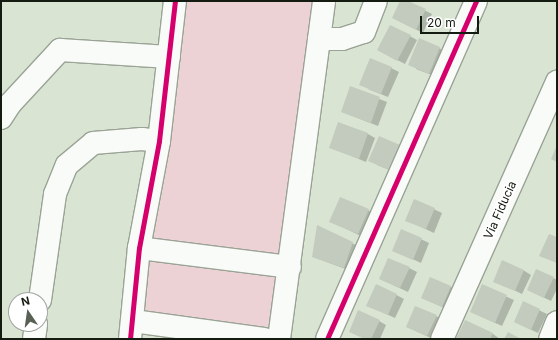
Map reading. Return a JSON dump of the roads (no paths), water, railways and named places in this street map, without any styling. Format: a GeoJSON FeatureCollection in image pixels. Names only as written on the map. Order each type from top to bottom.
{"type":"FeatureCollection","features":[{"type":"Feature","properties":{"kind":"street"},"geometry":{"type":"LineString","coordinates":[[175,1],[159,142],[139,248],[131,330],[264,339]]}},
{"type":"Feature","properties":{"kind":"street"},"geometry":{"type":"LineString","coordinates":[[279,339],[290,267],[324,1]]}},
{"type":"Feature","properties":{"kind":"street"},"geometry":{"type":"LineString","coordinates":[[319,39],[342,39],[364,32],[376,1]]}},
{"type":"Feature","properties":{"kind":"street"},"geometry":{"type":"LineString","coordinates":[[327,339],[476,1]]}},
{"type":"Feature","properties":{"kind":"street"},"geometry":{"type":"LineString","coordinates":[[1,118],[10,104],[60,50],[169,57]]}},
{"type":"Feature","properties":{"kind":"street","name":"Via Fiducia"},"geometry":{"type":"LineString","coordinates":[[442,339],[557,82]]}},
{"type":"Feature","properties":{"kind":"street"},"geometry":{"type":"LineString","coordinates":[[41,292],[55,194],[68,165],[93,143],[142,138],[159,142]]}},
{"type":"Feature","properties":{"kind":"street"},"geometry":{"type":"LineString","coordinates":[[139,248],[290,267]]}},
{"type":"Feature","properties":{"kind":"street"},"geometry":{"type":"LineString","coordinates":[[550,339],[557,322]]}}]}
